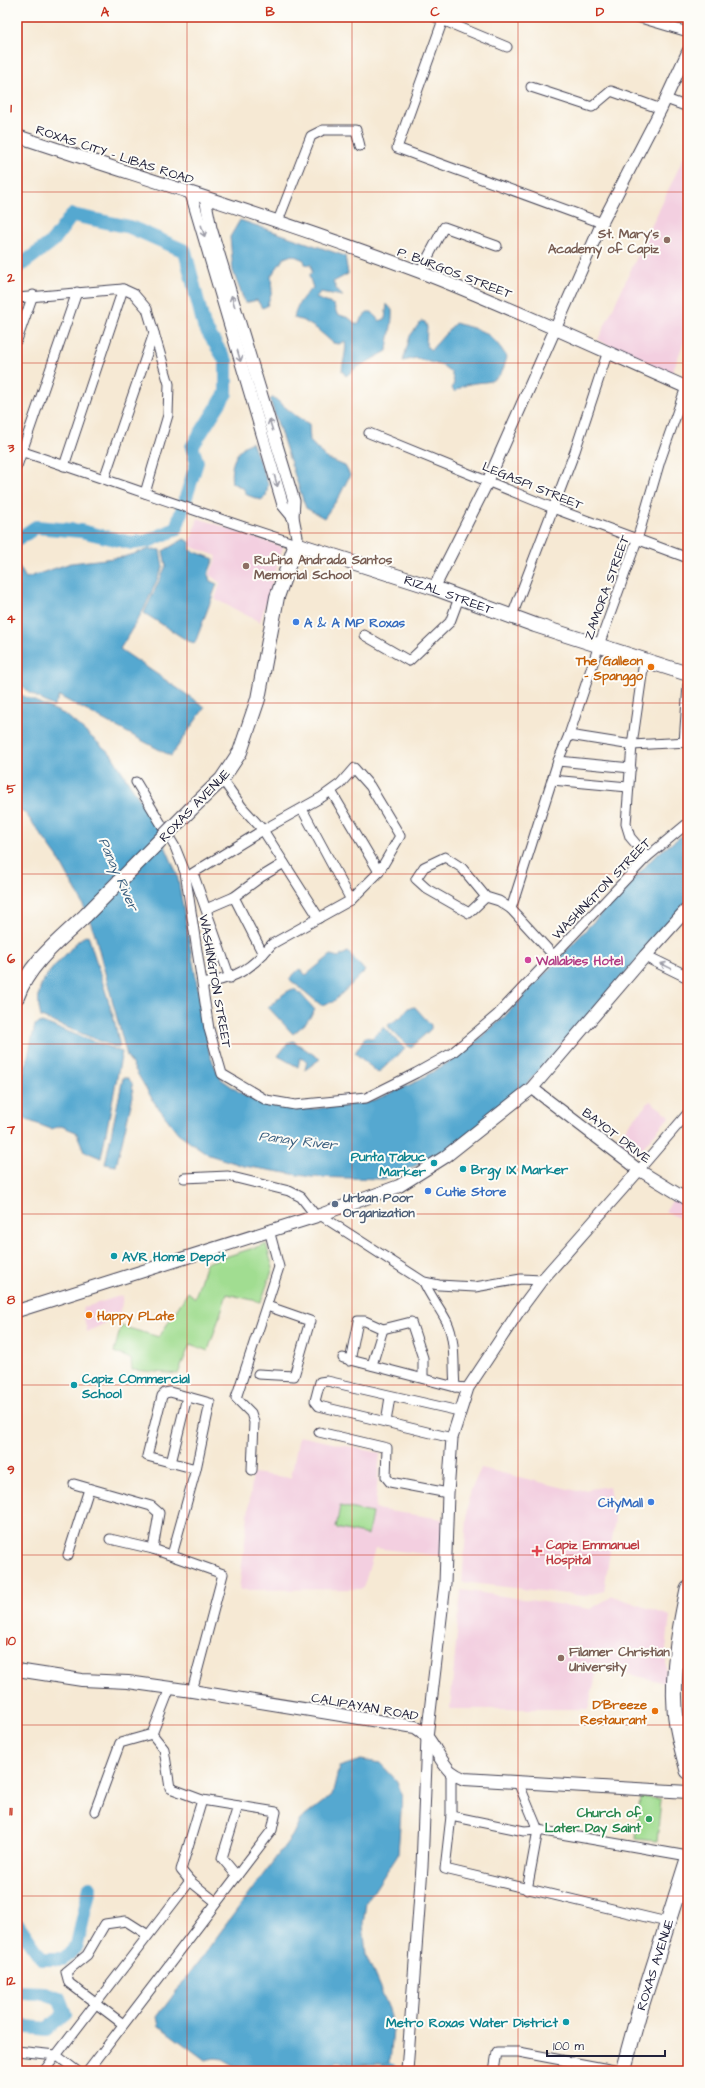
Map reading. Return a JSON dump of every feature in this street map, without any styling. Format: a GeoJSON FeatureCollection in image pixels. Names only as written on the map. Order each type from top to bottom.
{"type":"FeatureCollection","features":[{"type":"Feature","properties":{"kind":"highway"},"geometry":{"type":"LineString","coordinates":[[688,1589],[684,1646],[675,1682],[674,1709],[686,1753],[688,1771]]}},
{"type":"Feature","properties":{"kind":"highway","name":"ROXAS AVENUE"},"geometry":{"type":"LineString","coordinates":[[623,2071],[666,1922],[688,1857]]}},
{"type":"Feature","properties":{"kind":"main road","name":"ROXAS CITY – LIBAS ROAD"},"geometry":{"type":"LineString","coordinates":[[17,136],[205,198]]}},
{"type":"Feature","properties":{"kind":"main road","name":"P. BURGOS STREET"},"geometry":{"type":"LineString","coordinates":[[205,198],[278,221],[420,272],[556,328],[687,388]]}},
{"type":"Feature","properties":{"kind":"main road","name":"RIZAL STREET"},"geometry":{"type":"LineString","coordinates":[[296,544],[434,588],[458,598],[644,661],[688,674]]}},
{"type":"Feature","properties":{"kind":"main road","name":"ROXAS AVENUE"},"geometry":{"type":"LineString","coordinates":[[17,997],[27,976],[40,960],[222,779],[240,752],[258,699],[277,597],[296,544]]}},
{"type":"Feature","properties":{"kind":"main road"},"geometry":{"type":"LineString","coordinates":[[17,1311],[318,1215],[399,1186],[445,1158],[532,1088],[688,908]]}},
{"type":"Feature","properties":{"kind":"main road","name":"CALIPAYAN ROAD"},"geometry":{"type":"LineString","coordinates":[[17,1670],[82,1680],[128,1682],[192,1691],[415,1727],[422,1731],[427,1737],[451,1771],[464,1780],[688,1792]]}},
{"type":"Feature","properties":{"kind":"street"},"geometry":{"type":"LineString","coordinates":[[637,17],[688,32]]}},
{"type":"Feature","properties":{"kind":"street"},"geometry":{"type":"LineString","coordinates":[[507,47],[441,18],[397,148],[602,222]]}},
{"type":"Feature","properties":{"kind":"street"},"geometry":{"type":"LineString","coordinates":[[434,588],[488,481],[602,222],[663,104],[688,51]]}},
{"type":"Feature","properties":{"kind":"street"},"geometry":{"type":"LineString","coordinates":[[531,87],[592,107],[611,91],[663,104],[688,107]]}},
{"type":"Feature","properties":{"kind":"street"},"geometry":{"type":"LineString","coordinates":[[278,221],[310,136],[323,130],[356,130],[360,146]]}},
{"type":"Feature","properties":{"kind":"street"},"geometry":{"type":"LineString","coordinates":[[191,194],[283,505],[293,517]]}},
{"type":"Feature","properties":{"kind":"street"},"geometry":{"type":"LineString","coordinates":[[205,198],[211,228],[294,501],[293,517],[297,530],[296,544]]}},
{"type":"Feature","properties":{"kind":"street"},"geometry":{"type":"LineString","coordinates":[[420,272],[444,227],[497,246]]}},
{"type":"Feature","properties":{"kind":"street"},"geometry":{"type":"LineString","coordinates":[[64,466],[123,289]]}},
{"type":"Feature","properties":{"kind":"street"},"geometry":{"type":"LineString","coordinates":[[17,298],[123,289],[134,294],[147,309],[169,384],[168,415],[145,493]]}},
{"type":"Feature","properties":{"kind":"street"},"geometry":{"type":"LineString","coordinates":[[17,466],[20,451],[77,292]]}},
{"type":"Feature","properties":{"kind":"street"},"geometry":{"type":"LineString","coordinates":[[17,340],[32,296]]}},
{"type":"Feature","properties":{"kind":"street"},"geometry":{"type":"LineString","coordinates":[[104,479],[154,333]]}},
{"type":"Feature","properties":{"kind":"street"},"geometry":{"type":"LineString","coordinates":[[512,616],[575,451],[608,351]]}},
{"type":"Feature","properties":{"kind":"street","name":"ZAMORA STREET"},"geometry":{"type":"LineString","coordinates":[[511,909],[558,762],[638,540],[660,461],[687,388]]}},
{"type":"Feature","properties":{"kind":"street","name":"LEGASPI STREET"},"geometry":{"type":"LineString","coordinates":[[369,433],[553,508],[688,558]]}},
{"type":"Feature","properties":{"kind":"street","name":"RIZAL STREET"},"geometry":{"type":"LineString","coordinates":[[20,451],[145,493],[187,509],[296,544]]}},
{"type":"Feature","properties":{"kind":"street"},"geometry":{"type":"LineString","coordinates":[[364,635],[409,661],[450,622],[458,598]]}},
{"type":"Feature","properties":{"kind":"street"},"geometry":{"type":"LineString","coordinates":[[644,661],[632,745],[626,824],[630,837],[647,857]]}},
{"type":"Feature","properties":{"kind":"street"},"geometry":{"type":"LineString","coordinates":[[569,735],[632,745],[686,743],[688,685]]}},
{"type":"Feature","properties":{"kind":"street"},"geometry":{"type":"LineString","coordinates":[[558,762],[631,768]]}},
{"type":"Feature","properties":{"kind":"street"},"geometry":{"type":"LineString","coordinates":[[203,984],[230,978],[253,965],[272,944],[351,900],[379,872],[400,836],[370,786],[354,768],[340,784],[331,791],[263,830],[193,874],[230,978]]}},
{"type":"Feature","properties":{"kind":"street"},"geometry":{"type":"LineString","coordinates":[[222,779],[242,807],[263,830],[319,918]]}},
{"type":"Feature","properties":{"kind":"street"},"geometry":{"type":"LineString","coordinates":[[552,780],[628,787]]}},
{"type":"Feature","properties":{"kind":"street","name":"WASHINGTON STREET"},"geometry":{"type":"LineString","coordinates":[[136,782],[174,847],[185,872],[209,1029],[222,1074],[266,1100],[295,1105],[328,1103],[366,1098],[452,1053],[497,1014],[647,857],[688,823]]}},
{"type":"Feature","properties":{"kind":"street"},"geometry":{"type":"LineString","coordinates":[[331,791],[379,872]]}},
{"type":"Feature","properties":{"kind":"street"},"geometry":{"type":"LineString","coordinates":[[302,808],[351,900]]}},
{"type":"Feature","properties":{"kind":"street"},"geometry":{"type":"LineString","coordinates":[[486,896],[469,913],[427,889],[416,878],[424,867],[445,857],[462,868],[486,896],[499,901],[511,909],[554,956]]}},
{"type":"Feature","properties":{"kind":"street"},"geometry":{"type":"LineString","coordinates":[[206,909],[234,897],[284,863]]}},
{"type":"Feature","properties":{"kind":"street"},"geometry":{"type":"LineString","coordinates":[[234,897],[263,954]]}},
{"type":"Feature","properties":{"kind":"street"},"geometry":{"type":"LineString","coordinates":[[645,956],[688,977]]}},
{"type":"Feature","properties":{"kind":"street","name":"BAYOT DRIVE"},"geometry":{"type":"LineString","coordinates":[[532,1088],[639,1170],[688,1200]]}},
{"type":"Feature","properties":{"kind":"street"},"geometry":{"type":"LineString","coordinates":[[407,2071],[422,1867],[427,1737],[445,1584],[448,1493],[452,1438],[459,1411],[468,1388],[519,1311],[542,1280],[688,1113]]}},
{"type":"Feature","properties":{"kind":"street"},"geometry":{"type":"LineString","coordinates":[[184,1178],[228,1176],[289,1191],[301,1197],[318,1215],[424,1282],[475,1287],[521,1279],[542,1280]]}},
{"type":"Feature","properties":{"kind":"street"},"geometry":{"type":"LineString","coordinates":[[252,1470],[254,1422],[251,1413],[236,1398],[279,1268],[269,1230]]}},
{"type":"Feature","properties":{"kind":"street"},"geometry":{"type":"LineString","coordinates":[[424,1282],[430,1296],[447,1323],[452,1340],[455,1387]]}},
{"type":"Feature","properties":{"kind":"street"},"geometry":{"type":"LineString","coordinates":[[258,1374],[294,1376],[310,1321],[267,1306]]}},
{"type":"Feature","properties":{"kind":"street"},"geometry":{"type":"LineString","coordinates":[[423,1378],[423,1358],[411,1322],[383,1329],[365,1321],[358,1321],[346,1359],[455,1387],[468,1388]]}},
{"type":"Feature","properties":{"kind":"street"},"geometry":{"type":"LineString","coordinates":[[372,1365],[383,1329]]}},
{"type":"Feature","properties":{"kind":"street"},"geometry":{"type":"LineString","coordinates":[[452,1438],[319,1406],[315,1401],[320,1382],[327,1381],[390,1397],[459,1411]]}},
{"type":"Feature","properties":{"kind":"street"},"geometry":{"type":"LineString","coordinates":[[172,1555],[196,1469],[210,1403],[170,1392],[165,1393],[162,1396],[147,1456],[196,1469]]}},
{"type":"Feature","properties":{"kind":"street"},"geometry":{"type":"LineString","coordinates":[[171,1463],[186,1397]]}},
{"type":"Feature","properties":{"kind":"street"},"geometry":{"type":"LineString","coordinates":[[386,1422],[390,1397]]}},
{"type":"Feature","properties":{"kind":"street"},"geometry":{"type":"LineString","coordinates":[[319,1432],[377,1444],[387,1448],[386,1477],[390,1482],[448,1493]]}},
{"type":"Feature","properties":{"kind":"street"},"geometry":{"type":"LineString","coordinates":[[74,1484],[151,1506],[159,1513],[153,1549]]}},
{"type":"Feature","properties":{"kind":"street"},"geometry":{"type":"LineString","coordinates":[[68,1555],[89,1489]]}},
{"type":"Feature","properties":{"kind":"street"},"geometry":{"type":"LineString","coordinates":[[110,1539],[153,1549],[223,1574],[192,1691]]}},
{"type":"Feature","properties":{"kind":"street"},"geometry":{"type":"LineString","coordinates":[[152,1734],[170,1688]]}},
{"type":"Feature","properties":{"kind":"street"},"geometry":{"type":"LineString","coordinates":[[88,2071],[272,1830],[276,1812],[202,1800],[170,1788],[164,1749],[152,1734]]}},
{"type":"Feature","properties":{"kind":"street"},"geometry":{"type":"LineString","coordinates":[[95,1811],[120,1743],[152,1734]]}},
{"type":"Feature","properties":{"kind":"street"},"geometry":{"type":"LineString","coordinates":[[451,1771],[452,1816],[445,1869],[527,1890],[666,1922]]}},
{"type":"Feature","properties":{"kind":"street"},"geometry":{"type":"LineString","coordinates":[[518,1782],[538,1830],[527,1890]]}},
{"type":"Feature","properties":{"kind":"street"},"geometry":{"type":"LineString","coordinates":[[202,1800],[181,1870],[190,1881],[216,1902]]}},
{"type":"Feature","properties":{"kind":"street"},"geometry":{"type":"LineString","coordinates":[[237,1876],[222,1858],[238,1806]]}},
{"type":"Feature","properties":{"kind":"street"},"geometry":{"type":"LineString","coordinates":[[452,1816],[524,1831],[538,1830],[688,1857]]}},
{"type":"Feature","properties":{"kind":"street"},"geometry":{"type":"LineString","coordinates":[[44,2071],[190,1881]]}},
{"type":"Feature","properties":{"kind":"street"},"geometry":{"type":"LineString","coordinates":[[123,2024],[69,1983],[66,1972],[87,1955],[105,1924],[126,1921],[148,1935]]}},
{"type":"Feature","properties":{"kind":"street"},"geometry":{"type":"LineString","coordinates":[[17,2051],[57,2056],[77,2071]]}},
{"type":"Feature","properties":{"kind":"street"},"geometry":{"type":"LineString","coordinates":[[494,2071],[497,2052],[519,2052],[619,2071]]}},
{"type":"Feature","properties":{"kind":"shaded area","name":"St. Mary's Academy of Capiz"},"geometry":{"type":"Polygon","coordinates":[[[688,148],[688,331],[671,376],[598,340],[688,148]]]}},
{"type":"Feature","properties":{"kind":"shaded area","name":"Rufina Andrada Santos Memorial School"},"geometry":{"type":"Polygon","coordinates":[[[198,518],[283,547],[260,622],[215,599],[220,583],[210,575],[217,556],[192,547],[190,542],[198,518]]]}},
{"type":"Feature","properties":{"kind":"shaded area"},"geometry":{"type":"Polygon","coordinates":[[[650,1101],[670,1116],[637,1154],[616,1139],[650,1101]]]}},
{"type":"Feature","properties":{"kind":"shaded area"},"geometry":{"type":"Polygon","coordinates":[[[675,1197],[688,1205],[688,1223],[665,1211],[675,1197]]]}},
{"type":"Feature","properties":{"kind":"shaded area"},"geometry":{"type":"Polygon","coordinates":[[[123,1295],[120,1316],[87,1332],[82,1308],[123,1295]]]}},
{"type":"Feature","properties":{"kind":"shaded area"},"geometry":{"type":"Polygon","coordinates":[[[299,1436],[380,1453],[375,1509],[443,1519],[440,1556],[375,1548],[363,1589],[239,1590],[253,1473],[291,1478],[299,1436]]]}},
{"type":"Feature","properties":{"kind":"shaded area","name":"Capiz Emmanuel Hospital"},"geometry":{"type":"Polygon","coordinates":[[[481,1468],[577,1491],[609,1486],[615,1520],[604,1591],[585,1596],[462,1582],[469,1495],[481,1468]]]}},
{"type":"Feature","properties":{"kind":"shaded area","name":"Filamer Christian University"},"geometry":{"type":"Polygon","coordinates":[[[461,1590],[590,1609],[613,1596],[670,1616],[666,1649],[666,1683],[598,1667],[588,1709],[450,1709],[461,1590]]]}},
{"type":"Feature","properties":{"kind":"green space"},"geometry":{"type":"Polygon","coordinates":[[[266,1244],[273,1268],[261,1302],[227,1294],[208,1351],[190,1344],[178,1374],[132,1370],[131,1359],[114,1352],[121,1326],[159,1337],[188,1292],[195,1298],[206,1263],[266,1244]]]}},
{"type":"Feature","properties":{"kind":"green space"},"geometry":{"type":"Polygon","coordinates":[[[340,1506],[372,1513],[368,1535],[336,1528],[340,1506]]]}},
{"type":"Feature","properties":{"kind":"green space","name":"Church of Later Day Saint"},"geometry":{"type":"Polygon","coordinates":[[[640,1797],[661,1799],[657,1841],[636,1839],[640,1797]]]}},
{"type":"Feature","properties":{"kind":"water"},"geometry":{"type":"Polygon","coordinates":[[[240,220],[345,256],[348,274],[333,282],[337,290],[343,296],[320,292],[316,298],[334,305],[337,314],[349,318],[357,325],[367,312],[372,312],[379,321],[385,319],[387,304],[392,310],[392,315],[387,351],[356,368],[346,376],[342,371],[345,341],[339,344],[333,343],[317,329],[304,321],[294,318],[300,301],[313,288],[309,276],[312,272],[311,265],[305,264],[304,260],[292,255],[284,258],[271,276],[272,291],[267,306],[262,308],[257,300],[245,303],[233,271],[230,237],[240,220]]]}},
{"type":"Feature","properties":{"kind":"water"},"geometry":{"type":"Polygon","coordinates":[[[421,321],[425,322],[427,327],[426,346],[431,350],[455,323],[486,333],[496,342],[507,357],[503,369],[498,377],[486,382],[463,386],[455,392],[452,389],[454,382],[451,372],[443,366],[416,358],[403,361],[410,336],[421,321]]]}},
{"type":"Feature","properties":{"kind":"water"},"geometry":{"type":"Polygon","coordinates":[[[273,397],[296,416],[309,424],[310,441],[326,458],[345,466],[350,475],[339,497],[324,518],[306,508],[270,400],[273,397]]]}},
{"type":"Feature","properties":{"kind":"water"},"geometry":{"type":"Polygon","coordinates":[[[252,442],[268,484],[266,496],[261,500],[247,495],[243,488],[232,483],[231,477],[233,464],[238,453],[246,445],[252,442]]]}},
{"type":"Feature","properties":{"kind":"water"},"geometry":{"type":"Polygon","coordinates":[[[184,539],[190,542],[190,550],[214,559],[208,574],[210,581],[217,584],[195,643],[188,641],[144,613],[166,566],[163,551],[184,539]]]}},
{"type":"Feature","properties":{"kind":"water"},"geometry":{"type":"Polygon","coordinates":[[[150,549],[160,550],[163,567],[144,609],[120,649],[205,707],[171,756],[59,696],[54,707],[30,693],[17,681],[17,563],[26,578],[71,563],[123,557],[150,549]]]}},
{"type":"Feature","properties":{"kind":"water","name":"Panay River"},"geometry":{"type":"Polygon","coordinates":[[[17,693],[66,715],[111,754],[157,827],[177,874],[210,1056],[221,1079],[245,1096],[276,1106],[312,1109],[367,1103],[412,1084],[459,1056],[504,1017],[656,855],[688,831],[688,904],[516,1096],[443,1154],[384,1179],[311,1177],[244,1166],[209,1155],[178,1133],[154,1102],[127,1056],[94,931],[81,900],[58,858],[26,814],[17,807],[17,693]]]}},
{"type":"Feature","properties":{"kind":"water"},"geometry":{"type":"Polygon","coordinates":[[[88,935],[114,1019],[120,1047],[117,1048],[41,1017],[39,997],[42,982],[75,944],[88,935]]]}},
{"type":"Feature","properties":{"kind":"water"},"geometry":{"type":"Polygon","coordinates":[[[348,952],[365,971],[333,1002],[321,1005],[289,979],[299,969],[306,975],[331,955],[338,957],[348,952]]]}},
{"type":"Feature","properties":{"kind":"water"},"geometry":{"type":"Polygon","coordinates":[[[293,989],[298,991],[315,1010],[306,1023],[293,1034],[268,1007],[283,994],[293,989]]]}},
{"type":"Feature","properties":{"kind":"water"},"geometry":{"type":"Polygon","coordinates":[[[415,1007],[431,1025],[431,1029],[410,1048],[390,1029],[388,1025],[401,1017],[408,1008],[415,1007]]]}},
{"type":"Feature","properties":{"kind":"water"},"geometry":{"type":"Polygon","coordinates":[[[42,1022],[122,1052],[101,1158],[84,1151],[76,1132],[61,1126],[51,1129],[27,1120],[22,1116],[17,1104],[35,1025],[42,1022]]]}},
{"type":"Feature","properties":{"kind":"water"},"geometry":{"type":"Polygon","coordinates":[[[384,1027],[405,1049],[378,1073],[355,1053],[365,1037],[372,1038],[384,1027]]]}},
{"type":"Feature","properties":{"kind":"water"},"geometry":{"type":"Polygon","coordinates":[[[293,1041],[320,1059],[305,1070],[307,1061],[300,1058],[298,1067],[278,1056],[288,1043],[293,1041]]]}},
{"type":"Feature","properties":{"kind":"water"},"geometry":{"type":"Polygon","coordinates":[[[123,1078],[128,1078],[132,1083],[133,1096],[116,1166],[105,1164],[123,1078]]]}},
{"type":"Feature","properties":{"kind":"water"},"geometry":{"type":"Polygon","coordinates":[[[361,1760],[380,1763],[397,1781],[402,1797],[398,1854],[366,1903],[363,1924],[366,1955],[389,2009],[393,2028],[390,2063],[359,2065],[338,2061],[323,2071],[244,2071],[223,2059],[215,2058],[205,2060],[159,2026],[157,2017],[292,1836],[300,1820],[332,1795],[339,1767],[361,1760]]]}},
{"type":"Feature","properties":{"kind":"waterway"},"geometry":{"type":"LineString","coordinates":[[17,268],[53,241],[72,215],[130,227],[185,251],[204,326],[226,361],[226,393],[192,447],[197,462],[176,529],[148,541],[132,543],[81,531],[36,527],[17,540]]}},
{"type":"Feature","properties":{"kind":"waterway"},"geometry":{"type":"LineString","coordinates":[[17,1926],[19,1926],[42,1959],[64,1959],[77,1945],[90,1887]]}},
{"type":"Feature","properties":{"kind":"waterway"},"geometry":{"type":"LineString","coordinates":[[17,1992],[44,1993],[59,1998],[65,2014],[47,2029],[17,2026]]}},
{"type":"Feature","properties":{"kind":"waterway"},"geometry":{"type":"LineString","coordinates":[[384,2071],[390,2070]]}},
{"type":"Feature","properties":{"kind":"waterway"},"geometry":{"type":"LineString","coordinates":[[332,2071],[347,2071]]}},
{"type":"Feature","properties":{"kind":"place","name":"St. Mary's Academy of Capiz"},"geometry":{"type":"Point","coordinates":[667,240]}},
{"type":"Feature","properties":{"kind":"place","name":"Rufina Andrada Santos Memorial School"},"geometry":{"type":"Point","coordinates":[246,566]}},
{"type":"Feature","properties":{"kind":"place","name":"A & A MP Roxas"},"geometry":{"type":"Point","coordinates":[296,622]}},
{"type":"Feature","properties":{"kind":"place","name":"The Galleon - Spanggo"},"geometry":{"type":"Point","coordinates":[651,667]}},
{"type":"Feature","properties":{"kind":"place","name":"Wallabies Hotel"},"geometry":{"type":"Point","coordinates":[528,960]}},
{"type":"Feature","properties":{"kind":"place","name":"Punta Tabuc Marker"},"geometry":{"type":"Point","coordinates":[434,1163]}},
{"type":"Feature","properties":{"kind":"place","name":"Brgy IX Marker"},"geometry":{"type":"Point","coordinates":[463,1169]}},
{"type":"Feature","properties":{"kind":"place","name":"Cutie Store"},"geometry":{"type":"Point","coordinates":[428,1191]}},
{"type":"Feature","properties":{"kind":"place","name":"Urban Poor Organization"},"geometry":{"type":"Point","coordinates":[335,1204]}},
{"type":"Feature","properties":{"kind":"place","name":"AVR Home Depot"},"geometry":{"type":"Point","coordinates":[114,1256]}},
{"type":"Feature","properties":{"kind":"place","name":"Happy PLate"},"geometry":{"type":"Point","coordinates":[89,1315]}},
{"type":"Feature","properties":{"kind":"place","name":"Capiz COmmercial School"},"geometry":{"type":"Point","coordinates":[74,1385]}},
{"type":"Feature","properties":{"kind":"place","name":"CityMall"},"geometry":{"type":"Point","coordinates":[651,1502]}},
{"type":"Feature","properties":{"kind":"place","name":"Capiz Emmanuel Hospital"},"geometry":{"type":"Point","coordinates":[537,1551]}},
{"type":"Feature","properties":{"kind":"place","name":"Filamer Christian University"},"geometry":{"type":"Point","coordinates":[561,1658]}},
{"type":"Feature","properties":{"kind":"place","name":"D'Breeze Restaurant"},"geometry":{"type":"Point","coordinates":[655,1711]}},
{"type":"Feature","properties":{"kind":"place","name":"Church of Later Day Saint"},"geometry":{"type":"Point","coordinates":[649,1819]}},
{"type":"Feature","properties":{"kind":"place","name":"Metro Roxas Water District"},"geometry":{"type":"Point","coordinates":[566,2022]}}]}
